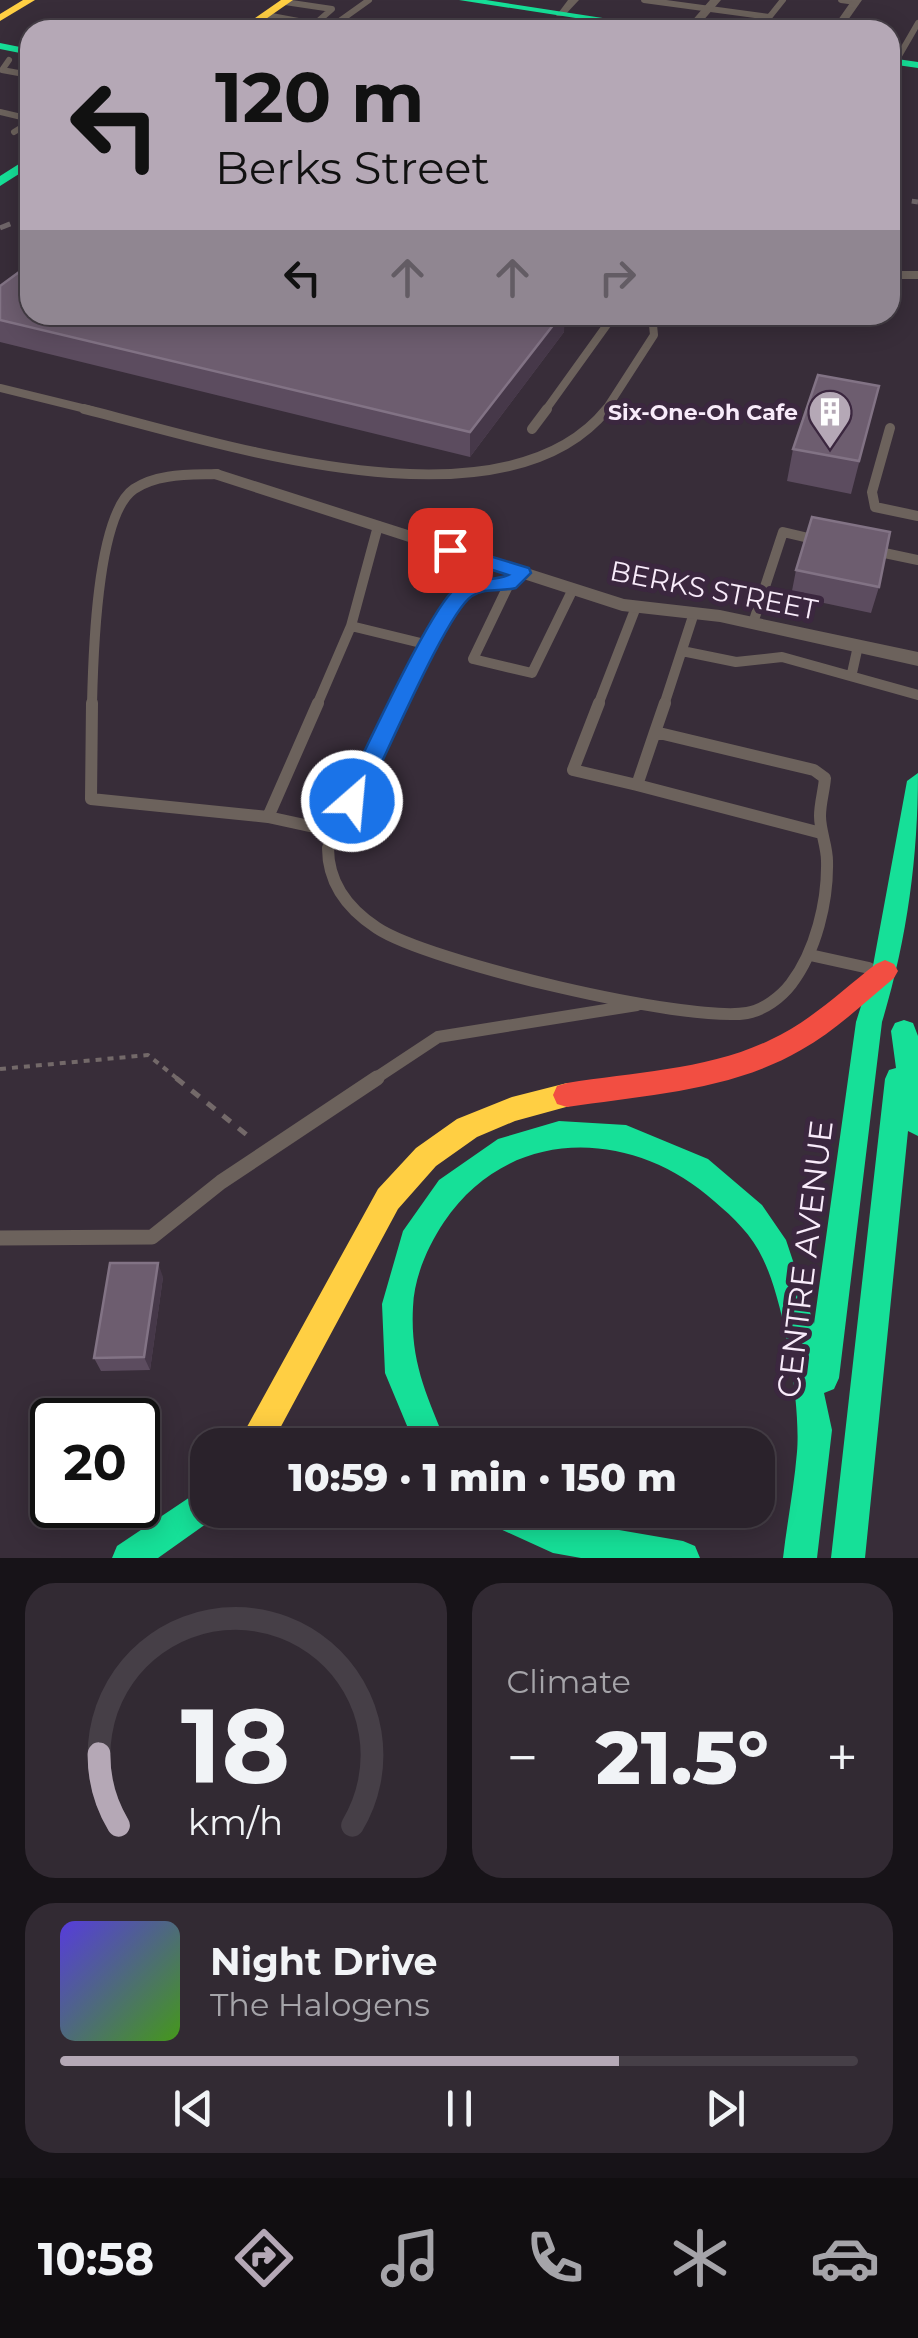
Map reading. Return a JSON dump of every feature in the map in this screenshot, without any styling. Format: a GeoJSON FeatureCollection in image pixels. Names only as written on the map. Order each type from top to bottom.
{"type":"FeatureCollection","features":[{"type":"Feature","properties":{"kind":"main road"},"geometry":{"type":"LineString","coordinates":[[0,18],[30,0]]}},
{"type":"Feature","properties":{"kind":"main road"},"geometry":{"type":"LineString","coordinates":[[464,0],[567,7],[629,20]]}},
{"type":"Feature","properties":{"kind":"main road","name":"CENTRE AVENUE"},"geometry":{"type":"LineString","coordinates":[[800,1558],[869,1022],[885,971],[918,781]]}},
{"type":"Feature","properties":{"kind":"main road"},"geometry":{"type":"LineString","coordinates":[[262,1428],[388,1199],[415,1166],[448,1138],[484,1117],[524,1104],[715,1069],[766,1055],[810,1031],[885,971]]}},
{"type":"Feature","properties":{"kind":"main road","name":"CENTRE AVENUE"},"geometry":{"type":"LineString","coordinates":[[848,1558],[904,1031],[885,971]]}},
{"type":"Feature","properties":{"kind":"main road"},"geometry":{"type":"LineString","coordinates":[[904,1031],[918,1123]]}},
{"type":"Feature","properties":{"kind":"main road"},"geometry":{"type":"LineString","coordinates":[[422,1428],[411,1408],[395,1348],[398,1288],[415,1235],[446,1191],[487,1159],[536,1139],[588,1134],[642,1142],[676,1155],[723,1186],[762,1228],[786,1275],[798,1320],[814,1451]]}},
{"type":"Feature","properties":{"kind":"main road"},"geometry":{"type":"LineString","coordinates":[[129,1558],[190,1516]]}},
{"type":"Feature","properties":{"kind":"main road"},"geometry":{"type":"LineString","coordinates":[[536,1528],[553,1536],[684,1558]]}},
{"type":"Feature","properties":{"kind":"street"},"geometry":{"type":"LineString","coordinates":[[698,20],[716,0]]}},
{"type":"Feature","properties":{"kind":"street","name":"BERKS STREET"},"geometry":{"type":"LineString","coordinates":[[217,474],[378,526],[516,578],[636,607],[752,623],[918,659]]}},
{"type":"Feature","properties":{"kind":"lane"},"geometry":{"type":"LineString","coordinates":[[341,20],[369,0]]}},
{"type":"Feature","properties":{"kind":"lane"},"geometry":{"type":"LineString","coordinates":[[644,0],[769,18],[783,0]]}},
{"type":"Feature","properties":{"kind":"lane"},"geometry":{"type":"LineString","coordinates":[[841,0],[856,1]]}},
{"type":"Feature","properties":{"kind":"lane"},"geometry":{"type":"LineString","coordinates":[[267,14],[332,9],[318,20]]}},
{"type":"Feature","properties":{"kind":"lane"},"geometry":{"type":"LineString","coordinates":[[267,14],[304,20]]}},
{"type":"Feature","properties":{"kind":"lane"},"geometry":{"type":"LineString","coordinates":[[901,62],[918,24]]}},
{"type":"Feature","properties":{"kind":"lane"},"geometry":{"type":"LineString","coordinates":[[13,53],[2,70],[20,73]]}},
{"type":"Feature","properties":{"kind":"lane"},"geometry":{"type":"LineString","coordinates":[[14,132],[20,128]]}},
{"type":"Feature","properties":{"kind":"lane"},"geometry":{"type":"LineString","coordinates":[[532,430],[607,325]]}},
{"type":"Feature","properties":{"kind":"lane"},"geometry":{"type":"LineString","coordinates":[[0,388],[322,468],[368,475],[470,470],[567,444],[590,428],[654,335],[653,325]]}},
{"type":"Feature","properties":{"kind":"lane"},"geometry":{"type":"LineString","coordinates":[[890,428],[872,492],[875,507],[918,516]]}},
{"type":"Feature","properties":{"kind":"lane"},"geometry":{"type":"LineString","coordinates":[[217,474],[149,482],[129,492],[111,519],[91,675],[90,799],[268,817],[336,832]]}},
{"type":"Feature","properties":{"kind":"lane"},"geometry":{"type":"LineString","coordinates":[[268,817],[351,626],[378,526]]}},
{"type":"Feature","properties":{"kind":"lane"},"geometry":{"type":"LineString","coordinates":[[752,623],[783,532],[822,540]]}},
{"type":"Feature","properties":{"kind":"lane"},"geometry":{"type":"LineString","coordinates":[[860,548],[918,560]]}},
{"type":"Feature","properties":{"kind":"lane"},"geometry":{"type":"LineString","coordinates":[[516,578],[473,659],[532,673],[573,589]]}},
{"type":"Feature","properties":{"kind":"lane"},"geometry":{"type":"LineString","coordinates":[[516,578],[468,587],[429,645],[336,832],[327,862],[335,889],[355,912],[391,936],[435,953],[646,1003],[745,1014],[765,1006],[789,987],[810,955],[827,872],[820,812],[824,778],[821,773],[655,732]]}},
{"type":"Feature","properties":{"kind":"lane"},"geometry":{"type":"LineString","coordinates":[[636,607],[573,770],[822,833]]}},
{"type":"Feature","properties":{"kind":"lane"},"geometry":{"type":"LineString","coordinates":[[637,785],[694,613]]}},
{"type":"Feature","properties":{"kind":"lane"},"geometry":{"type":"LineString","coordinates":[[351,626],[429,645]]}},
{"type":"Feature","properties":{"kind":"lane"},"geometry":{"type":"LineString","coordinates":[[852,673],[858,646]]}},
{"type":"Feature","properties":{"kind":"lane"},"geometry":{"type":"LineString","coordinates":[[682,651],[743,662],[770,655],[852,673],[876,685],[918,696]]}},
{"type":"Feature","properties":{"kind":"lane"},"geometry":{"type":"LineString","coordinates":[[810,955],[885,971]]}},
{"type":"Feature","properties":{"kind":"lane"},"geometry":{"type":"LineString","coordinates":[[0,1238],[152,1236],[267,1152],[438,1037],[646,1003]]}},
{"type":"Feature","properties":{"kind":"path"},"geometry":{"type":"LineString","coordinates":[[0,1068],[148,1054],[267,1152]]}},
{"type":"Feature","properties":{"kind":"building"},"geometry":{"type":"Polygon","coordinates":[[[20,271],[20,325],[0,320],[0,286],[20,271]]]}},
{"type":"Feature","properties":{"kind":"building"},"geometry":{"type":"Polygon","coordinates":[[[21,325],[553,325],[470,432],[21,325]]]}},
{"type":"Feature","properties":{"kind":"building"},"geometry":{"type":"Polygon","coordinates":[[[818,375],[879,386],[859,461],[793,449],[818,375]]]}},
{"type":"Feature","properties":{"kind":"building"},"geometry":{"type":"Polygon","coordinates":[[[812,517],[890,532],[879,587],[796,570],[812,517]]]}},
{"type":"Feature","properties":{"kind":"building"},"geometry":{"type":"Polygon","coordinates":[[[110,1263],[158,1263],[144,1357],[94,1358],[110,1263]]]}},
{"type":"Feature","properties":{"kind":"railway"},"geometry":{"type":"LineString","coordinates":[[900,199],[918,202]]}},
{"type":"Feature","properties":{"kind":"railway"},"geometry":{"type":"LineString","coordinates":[[0,228],[20,220]]}},
{"type":"Feature","properties":{"kind":"traffic: fast"},"geometry":{"type":"LineString","coordinates":[[464,0],[605,20]]}},
{"type":"Feature","properties":{"kind":"traffic: fast"},"geometry":{"type":"LineString","coordinates":[[0,46],[20,50]]}},
{"type":"Feature","properties":{"kind":"traffic: fast"},"geometry":{"type":"LineString","coordinates":[[900,62],[918,65]]}},
{"type":"Feature","properties":{"kind":"traffic: fast"},"geometry":{"type":"LineString","coordinates":[[0,182],[20,168]]}},
{"type":"Feature","properties":{"kind":"traffic: fast"},"geometry":{"type":"LineString","coordinates":[[823,1378],[869,1022],[885,971],[918,781]]}},
{"type":"Feature","properties":{"kind":"traffic: fast"},"geometry":{"type":"LineString","coordinates":[[904,1031],[918,1123]]}},
{"type":"Feature","properties":{"kind":"traffic: fast"},"geometry":{"type":"LineString","coordinates":[[848,1558],[899,1079]]}},
{"type":"Feature","properties":{"kind":"traffic: fast"},"geometry":{"type":"LineString","coordinates":[[424,1428],[401,1373],[397,1304],[414,1241],[449,1190],[498,1152],[559,1134],[626,1138],[698,1168],[752,1215],[775,1250],[793,1298],[804,1348],[814,1451]]}},
{"type":"Feature","properties":{"kind":"traffic: fast"},"geometry":{"type":"LineString","coordinates":[[800,1558],[816,1430]]}},
{"type":"Feature","properties":{"kind":"traffic: fast"},"geometry":{"type":"LineString","coordinates":[[129,1558],[190,1515]]}},
{"type":"Feature","properties":{"kind":"traffic: fast"},"geometry":{"type":"LineString","coordinates":[[536,1528],[553,1536],[683,1558]]}},
{"type":"Feature","properties":{"kind":"traffic: slow"},"geometry":{"type":"LineString","coordinates":[[0,18],[30,0]]}},
{"type":"Feature","properties":{"kind":"traffic: slow"},"geometry":{"type":"LineString","coordinates":[[258,20],[288,0]]}},
{"type":"Feature","properties":{"kind":"traffic: slow"},"geometry":{"type":"LineString","coordinates":[[262,1428],[388,1199],[426,1157],[467,1128],[512,1109],[567,1095]]}},
{"type":"Feature","properties":{"kind":"traffic: jam"},"geometry":{"type":"LineString","coordinates":[[567,1095],[702,1074],[754,1059],[807,1033],[885,971]]}},
{"type":"Feature","properties":{"kind":"place","name":"Six-One-Oh Cafe"},"geometry":{"type":"Point","coordinates":[830,450]}},
{"type":"Feature","properties":{"kind":"route"},"geometry":{"type":"LineString","coordinates":[[352,801],[429,645],[460,594],[480,584],[510,584],[522,573],[450,550]]}}]}
